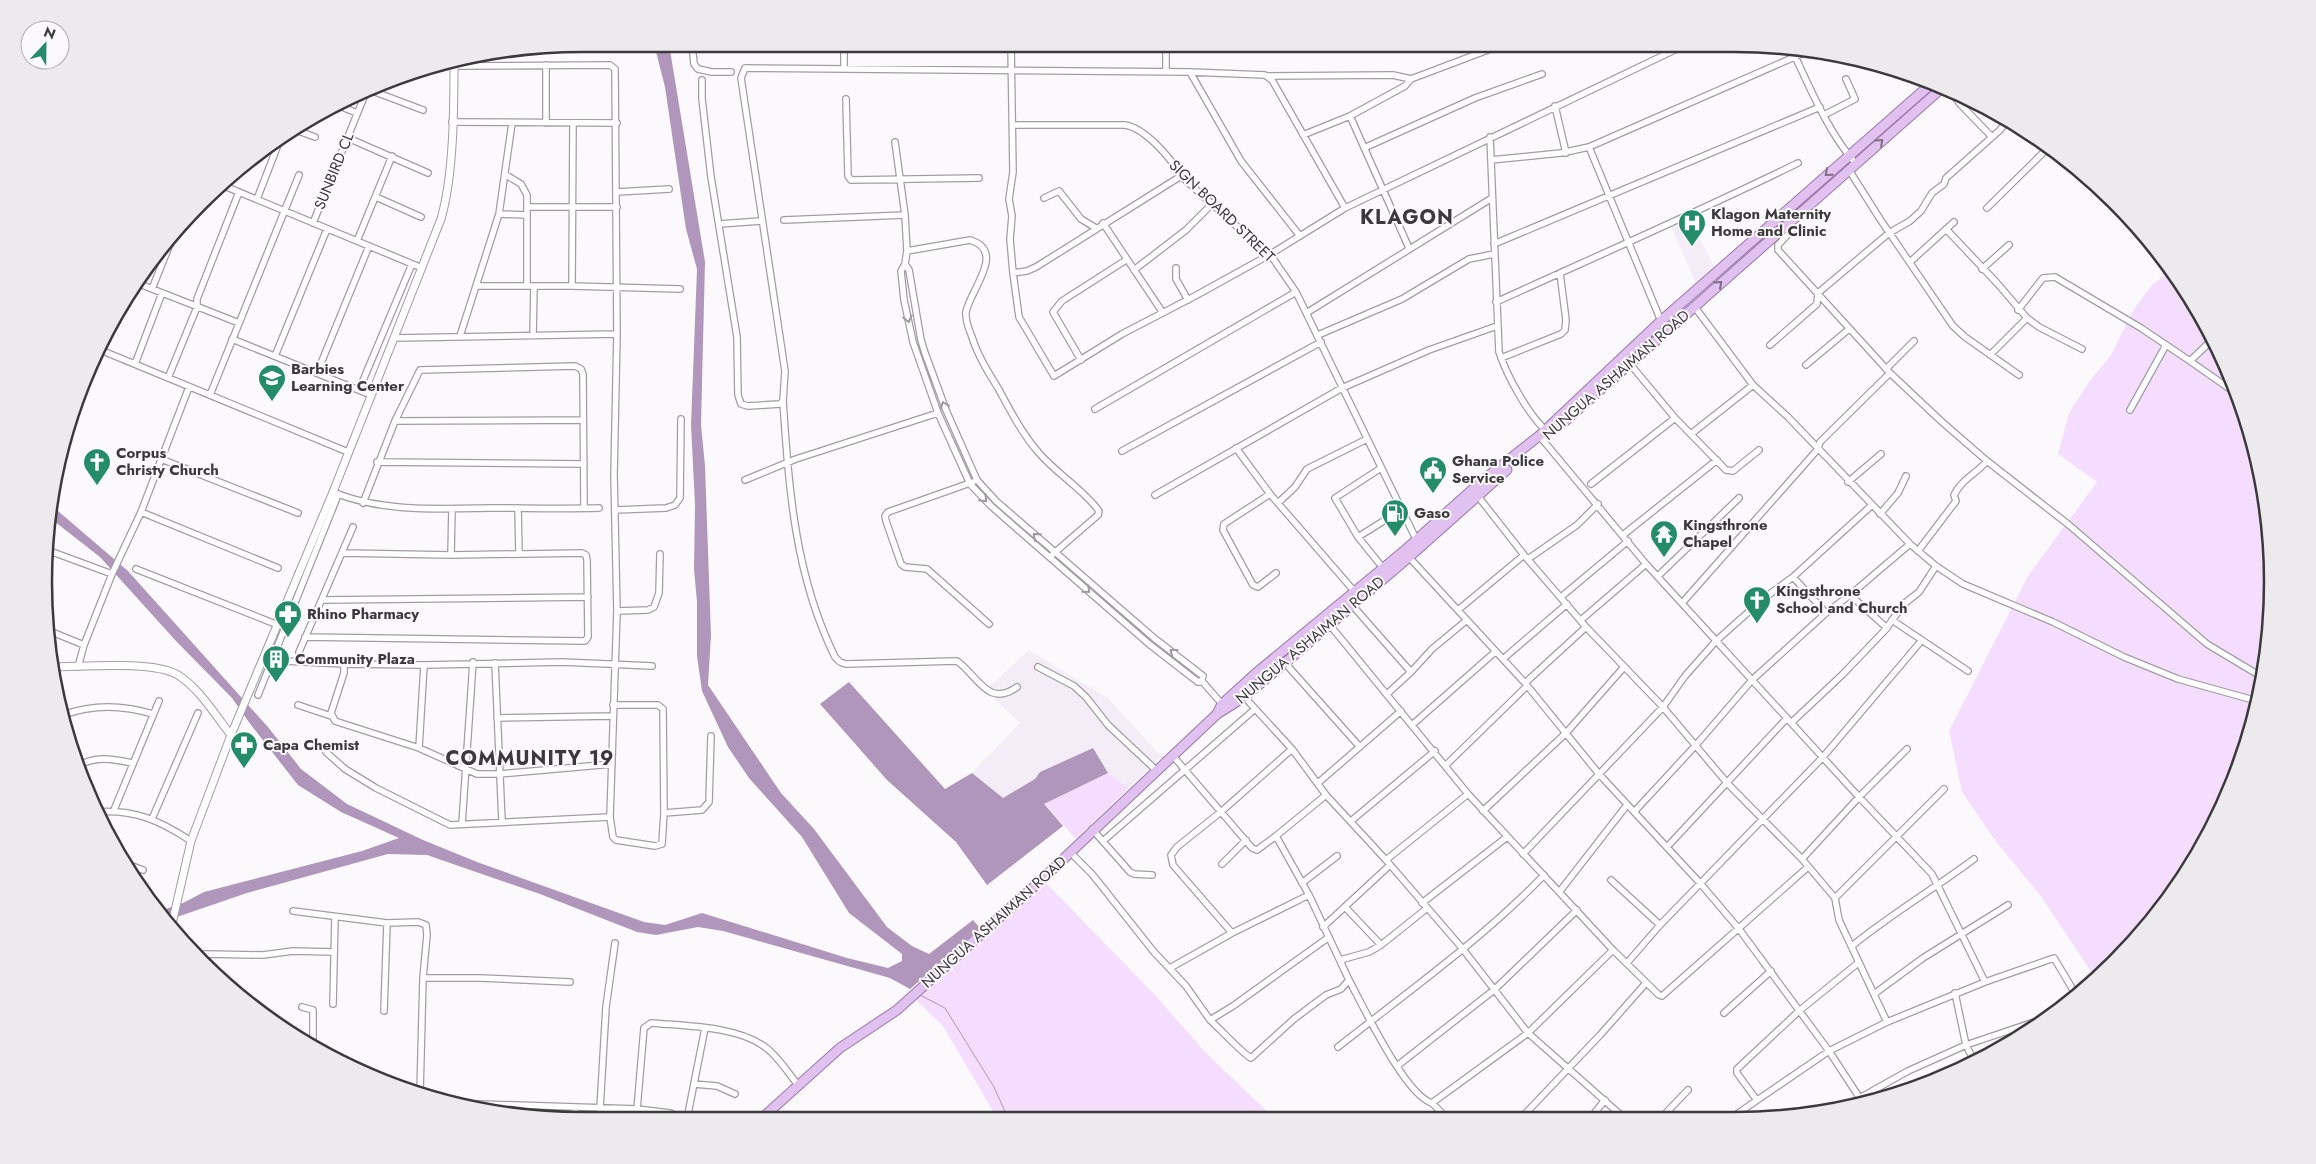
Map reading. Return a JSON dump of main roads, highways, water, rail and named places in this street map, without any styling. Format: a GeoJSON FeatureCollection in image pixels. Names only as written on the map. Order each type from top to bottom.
{"type":"FeatureCollection","features":[{"type":"Feature","properties":{"kind":"main road","name":"NUNGUA ASHAIMAN ROAD"},"geometry":{"type":"LineString","coordinates":[[1419,543],[1483,480],[1546,434],[1661,321],[1925,89]]}},
{"type":"Feature","properties":{"kind":"main road","name":"NUNGUA ASHAIMAN ROAD"},"geometry":{"type":"LineString","coordinates":[[1217,714],[1222,704],[1285,662],[1352,605],[1406,554],[1630,364],[1937,93]]}},
{"type":"Feature","properties":{"kind":"main road","name":"NUNGUA ASHAIMAN ROAD"},"geometry":{"type":"LineString","coordinates":[[768,1112],[840,1048],[897,1010],[1217,714],[1383,568],[1406,554]]}},
{"type":"Feature","properties":{"kind":"waterway"},"geometry":{"type":"LineString","coordinates":[[920,995],[945,1008],[994,1087],[1005,1112]]}},
{"type":"Feature","properties":{"kind":"place","name":"Klagon Maternity Home and Clinic"},"geometry":{"type":"Point","coordinates":[1692,247]}},
{"type":"Feature","properties":{"kind":"place","name":"Barbies Learning Center"},"geometry":{"type":"Point","coordinates":[272,402]}},
{"type":"Feature","properties":{"kind":"place","name":"Corpus Christy Church"},"geometry":{"type":"Point","coordinates":[97,486]}},
{"type":"Feature","properties":{"kind":"place","name":"Ghana Police Service"},"geometry":{"type":"Point","coordinates":[1433,494]}},
{"type":"Feature","properties":{"kind":"place","name":"Gaso"},"geometry":{"type":"Point","coordinates":[1395,537]}},
{"type":"Feature","properties":{"kind":"place","name":"Kingsthrone Chapel"},"geometry":{"type":"Point","coordinates":[1664,558]}},
{"type":"Feature","properties":{"kind":"place","name":"Kingsthrone School and Church"},"geometry":{"type":"Point","coordinates":[1757,624]}},
{"type":"Feature","properties":{"kind":"place","name":"Rhino Pharmacy"},"geometry":{"type":"Point","coordinates":[288,638]}},
{"type":"Feature","properties":{"kind":"place","name":"Community Plaza"},"geometry":{"type":"Point","coordinates":[276,683]}},
{"type":"Feature","properties":{"kind":"place","name":"Capa Chemist"},"geometry":{"type":"Point","coordinates":[244,769]}},
{"type":"Feature","properties":{"kind":"district","name":"KLAGON"},"geometry":{"type":"Point","coordinates":[1407,217]}},
{"type":"Feature","properties":{"kind":"district","name":"COMMUNITY 19"},"geometry":{"type":"Point","coordinates":[530,758]}}]}
